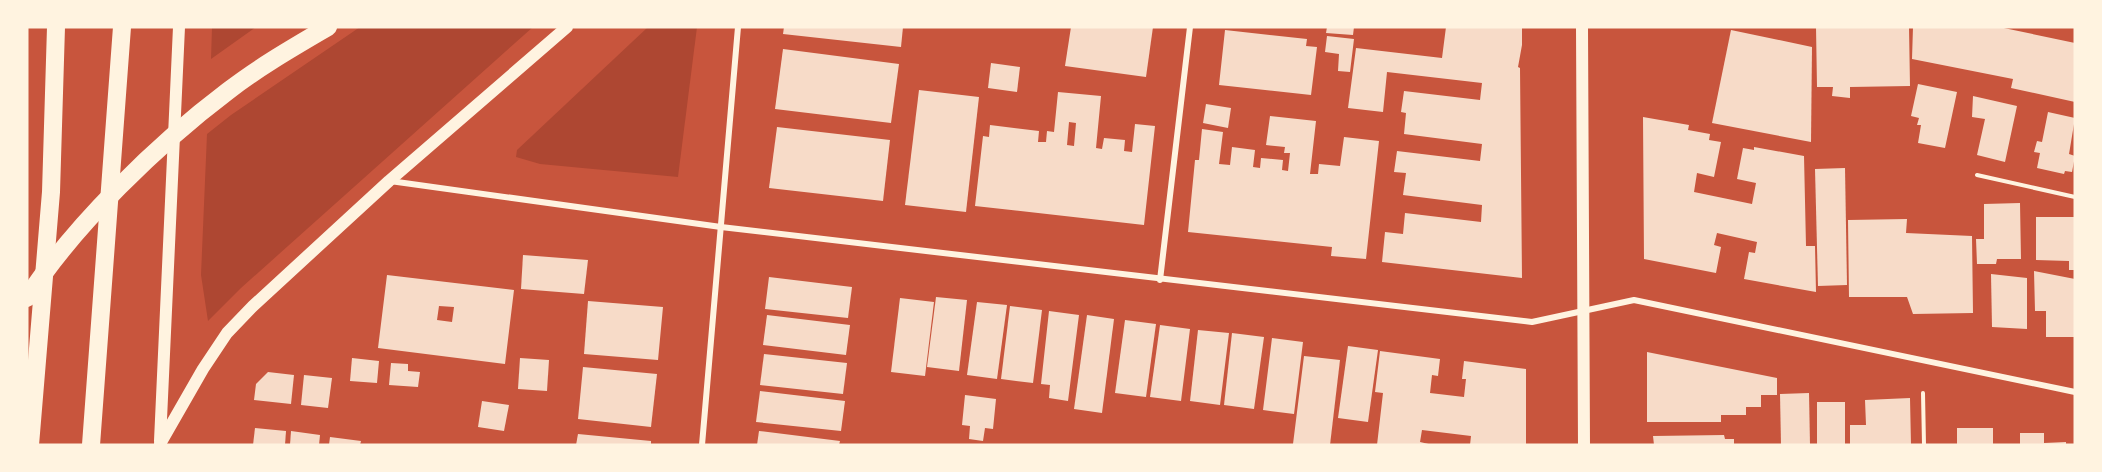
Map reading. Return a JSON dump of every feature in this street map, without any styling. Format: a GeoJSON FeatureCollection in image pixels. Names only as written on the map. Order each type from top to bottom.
{"type":"FeatureCollection","features":[{"type":"Feature","properties":{"kind":"highway"},"geometry":{"type":"LineString","coordinates":[[30,445],[51,192],[56,27]]}},
{"type":"Feature","properties":{"kind":"highway"},"geometry":{"type":"LineString","coordinates":[[90,445],[109,230],[122,27]]}},
{"type":"Feature","properties":{"kind":"highway"},"geometry":{"type":"LineString","coordinates":[[27,298],[89,218],[227,91],[328,27]]}},
{"type":"Feature","properties":{"kind":"main road"},"geometry":{"type":"LineString","coordinates":[[160,445],[179,27]]}},
{"type":"Feature","properties":{"kind":"main road"},"geometry":{"type":"LineString","coordinates":[[160,445],[203,369],[227,333],[253,306],[389,181],[567,27]]}},
{"type":"Feature","properties":{"kind":"main road"},"geometry":{"type":"LineString","coordinates":[[1582,27],[1584,445]]}},
{"type":"Feature","properties":{"kind":"street"},"geometry":{"type":"LineString","coordinates":[[702,445],[738,27]]}},
{"type":"Feature","properties":{"kind":"street"},"geometry":{"type":"LineString","coordinates":[[1160,280],[1190,27]]}},
{"type":"Feature","properties":{"kind":"street"},"geometry":{"type":"LineString","coordinates":[[389,181],[721,226],[1160,280],[1532,322],[1634,300],[2075,392]]}},
{"type":"Feature","properties":{"kind":"path"},"geometry":{"type":"LineString","coordinates":[[1977,175],[2075,197]]}},
{"type":"Feature","properties":{"kind":"path"},"geometry":{"type":"LineString","coordinates":[[1923,393],[1924,445]]}},
{"type":"Feature","properties":{"kind":"shaded area"},"geometry":{"type":"Polygon","coordinates":[[[212,27],[256,27],[211,59],[212,27]]]}},
{"type":"Feature","properties":{"kind":"shaded area"},"geometry":{"type":"Polygon","coordinates":[[[360,27],[533,27],[241,288],[208,321],[201,275],[207,134],[231,115],[360,27]]]}},
{"type":"Feature","properties":{"kind":"shaded area"},"geometry":{"type":"Polygon","coordinates":[[[648,27],[697,27],[678,177],[540,164],[516,157],[517,150],[648,27]]]}},
{"type":"Feature","properties":{"kind":"building"},"geometry":{"type":"Polygon","coordinates":[[[784,27],[903,27],[901,47],[783,34],[784,27]]]}},
{"type":"Feature","properties":{"kind":"building"},"geometry":{"type":"Polygon","coordinates":[[[1071,27],[1153,27],[1146,77],[1065,66],[1071,27]]]}},
{"type":"Feature","properties":{"kind":"building"},"geometry":{"type":"Polygon","coordinates":[[[1327,27],[1354,27],[1353,35],[1326,33],[1327,27]]]}},
{"type":"Feature","properties":{"kind":"building"},"geometry":{"type":"Polygon","coordinates":[[[1446,27],[1522,27],[1518,67],[1520,68],[1522,278],[1382,262],[1385,232],[1403,234],[1405,213],[1481,222],[1482,205],[1403,195],[1406,173],[1394,172],[1397,151],[1480,161],[1482,144],[1404,134],[1406,113],[1401,112],[1404,91],[1480,100],[1482,83],[1387,72],[1383,112],[1348,108],[1356,48],[1442,58],[1446,27]]]}},
{"type":"Feature","properties":{"kind":"building"},"geometry":{"type":"Polygon","coordinates":[[[1816,27],[1909,27],[1910,86],[1850,87],[1850,98],[1832,96],[1833,87],[1817,87],[1816,27]]]}},
{"type":"Feature","properties":{"kind":"building"},"geometry":{"type":"Polygon","coordinates":[[[1913,27],[1999,27],[2075,43],[2075,102],[2011,88],[2013,79],[1912,59],[1913,27]]]}},
{"type":"Feature","properties":{"kind":"building"},"geometry":{"type":"Polygon","coordinates":[[[1225,30],[1307,39],[1306,46],[1317,47],[1311,95],[1219,85],[1225,30]]]}},
{"type":"Feature","properties":{"kind":"building"},"geometry":{"type":"Polygon","coordinates":[[[1731,30],[1812,47],[1811,142],[1712,123],[1731,30]]]}},
{"type":"Feature","properties":{"kind":"building"},"geometry":{"type":"Polygon","coordinates":[[[1327,36],[1354,39],[1350,72],[1338,71],[1339,54],[1325,52],[1327,36]]]}},
{"type":"Feature","properties":{"kind":"building"},"geometry":{"type":"Polygon","coordinates":[[[783,49],[899,64],[891,123],[775,109],[783,49]]]}},
{"type":"Feature","properties":{"kind":"building"},"geometry":{"type":"Polygon","coordinates":[[[991,63],[1020,67],[1017,92],[988,88],[991,63]]]}},
{"type":"Feature","properties":{"kind":"building"},"geometry":{"type":"Polygon","coordinates":[[[1918,84],[1957,92],[1945,148],[1918,143],[1921,125],[1917,125],[1919,118],[1911,116],[1918,84]]]}},
{"type":"Feature","properties":{"kind":"building"},"geometry":{"type":"Polygon","coordinates":[[[919,90],[979,97],[966,212],[905,205],[919,90]]]}},
{"type":"Feature","properties":{"kind":"building"},"geometry":{"type":"Polygon","coordinates":[[[1058,92],[1101,96],[1096,148],[1102,149],[1104,138],[1125,140],[1124,151],[1132,152],[1135,124],[1155,126],[1144,225],[975,206],[983,136],[989,137],[990,125],[1039,131],[1038,142],[1046,142],[1047,131],[1054,132],[1058,92]],[[1069,122],[1067,145],[1074,146],[1076,123],[1069,122]]]}},
{"type":"Feature","properties":{"kind":"building"},"geometry":{"type":"Polygon","coordinates":[[[1973,96],[2017,106],[2005,162],[1977,155],[1985,119],[1972,117],[1973,96]]]}},
{"type":"Feature","properties":{"kind":"building"},"geometry":{"type":"Polygon","coordinates":[[[1206,104],[1231,108],[1228,128],[1203,123],[1206,104]]]}},
{"type":"Feature","properties":{"kind":"building"},"geometry":{"type":"Polygon","coordinates":[[[2048,112],[2075,118],[2069,154],[2075,156],[2072,172],[2065,171],[2064,174],[2037,168],[2040,153],[2034,152],[2037,141],[2042,142],[2048,112]]]}},
{"type":"Feature","properties":{"kind":"building"},"geometry":{"type":"Polygon","coordinates":[[[1270,116],[1316,121],[1310,174],[1318,174],[1319,164],[1340,166],[1344,137],[1379,141],[1366,259],[1331,256],[1332,247],[1188,232],[1195,160],[1199,160],[1202,129],[1223,132],[1219,164],[1230,165],[1232,147],[1255,150],[1253,167],[1260,168],[1261,158],[1283,160],[1282,170],[1288,171],[1290,153],[1284,153],[1285,147],[1266,145],[1270,116]]]}},
{"type":"Feature","properties":{"kind":"building"},"geometry":{"type":"Polygon","coordinates":[[[1643,117],[1689,125],[1688,130],[1710,134],[1709,140],[1721,142],[1714,177],[1697,173],[1694,192],[1752,204],[1756,183],[1737,179],[1743,148],[1754,150],[1754,147],[1804,156],[1806,246],[1815,246],[1816,292],[1744,279],[1749,252],[1755,253],[1757,242],[1717,233],[1714,245],[1721,247],[1716,273],[1644,259],[1643,117]]]}},
{"type":"Feature","properties":{"kind":"building"},"geometry":{"type":"Polygon","coordinates":[[[777,127],[890,140],[883,201],[769,188],[777,127]]]}},
{"type":"Feature","properties":{"kind":"building"},"geometry":{"type":"Polygon","coordinates":[[[1845,168],[1847,285],[1818,286],[1815,169],[1845,168]]]}},
{"type":"Feature","properties":{"kind":"building"},"geometry":{"type":"Polygon","coordinates":[[[2020,203],[2021,259],[1997,259],[1996,264],[1977,264],[1976,239],[1984,239],[1984,204],[2020,203]]]}},
{"type":"Feature","properties":{"kind":"building"},"geometry":{"type":"Polygon","coordinates":[[[2036,217],[2075,217],[2075,270],[2069,270],[2069,261],[2036,260],[2036,217]]]}},
{"type":"Feature","properties":{"kind":"building"},"geometry":{"type":"Polygon","coordinates":[[[1907,219],[1906,233],[1972,236],[1973,313],[1913,314],[1907,297],[1849,297],[1848,220],[1907,219]]]}},
{"type":"Feature","properties":{"kind":"building"},"geometry":{"type":"Polygon","coordinates":[[[523,255],[588,260],[584,294],[521,289],[523,255]]]}},
{"type":"Feature","properties":{"kind":"building"},"geometry":{"type":"Polygon","coordinates":[[[2034,271],[2075,279],[2075,337],[2046,337],[2046,311],[2035,311],[2034,271]]]}},
{"type":"Feature","properties":{"kind":"building"},"geometry":{"type":"Polygon","coordinates":[[[1991,274],[2027,278],[2027,329],[1992,327],[1991,274]]]}},
{"type":"Feature","properties":{"kind":"building"},"geometry":{"type":"Polygon","coordinates":[[[387,275],[514,290],[505,364],[378,348],[387,275]],[[439,306],[437,320],[452,322],[454,307],[439,306]]]}},
{"type":"Feature","properties":{"kind":"building"},"geometry":{"type":"Polygon","coordinates":[[[769,277],[852,287],[848,318],[765,309],[769,277]]]}},
{"type":"Feature","properties":{"kind":"building"},"geometry":{"type":"Polygon","coordinates":[[[936,297],[967,300],[959,371],[927,367],[936,297]]]}},
{"type":"Feature","properties":{"kind":"building"},"geometry":{"type":"Polygon","coordinates":[[[900,298],[934,302],[925,376],[891,372],[900,298]]]}},
{"type":"Feature","properties":{"kind":"building"},"geometry":{"type":"Polygon","coordinates":[[[588,301],[663,307],[658,360],[584,354],[588,301]]]}},
{"type":"Feature","properties":{"kind":"building"},"geometry":{"type":"Polygon","coordinates":[[[977,302],[1007,305],[997,379],[967,375],[977,302]]]}},
{"type":"Feature","properties":{"kind":"building"},"geometry":{"type":"Polygon","coordinates":[[[1010,306],[1042,310],[1033,383],[1001,379],[1010,306]]]}},
{"type":"Feature","properties":{"kind":"building"},"geometry":{"type":"Polygon","coordinates":[[[1049,311],[1079,315],[1068,401],[1049,398],[1050,385],[1041,384],[1049,311]]]}},
{"type":"Feature","properties":{"kind":"building"},"geometry":{"type":"Polygon","coordinates":[[[767,315],[850,325],[846,355],[763,345],[767,315]]]}},
{"type":"Feature","properties":{"kind":"building"},"geometry":{"type":"Polygon","coordinates":[[[1087,315],[1114,319],[1102,413],[1074,409],[1087,315]]]}},
{"type":"Feature","properties":{"kind":"building"},"geometry":{"type":"Polygon","coordinates":[[[1125,320],[1156,324],[1146,397],[1115,393],[1125,320]]]}},
{"type":"Feature","properties":{"kind":"building"},"geometry":{"type":"Polygon","coordinates":[[[1160,325],[1190,329],[1181,401],[1150,397],[1160,325]]]}},
{"type":"Feature","properties":{"kind":"building"},"geometry":{"type":"Polygon","coordinates":[[[1198,330],[1229,333],[1220,405],[1190,401],[1198,330]]]}},
{"type":"Feature","properties":{"kind":"building"},"geometry":{"type":"Polygon","coordinates":[[[1232,333],[1264,337],[1254,409],[1224,405],[1232,333]]]}},
{"type":"Feature","properties":{"kind":"building"},"geometry":{"type":"Polygon","coordinates":[[[1272,338],[1303,342],[1294,414],[1263,410],[1272,338]]]}},
{"type":"Feature","properties":{"kind":"building"},"geometry":{"type":"Polygon","coordinates":[[[1348,346],[1378,350],[1368,422],[1338,418],[1348,346]]]}},
{"type":"Feature","properties":{"kind":"building"},"geometry":{"type":"Polygon","coordinates":[[[1380,351],[1440,359],[1438,376],[1432,375],[1430,393],[1464,397],[1466,379],[1462,379],[1464,361],[1526,369],[1526,445],[1470,445],[1471,436],[1422,430],[1420,442],[1433,445],[1377,445],[1383,393],[1375,392],[1380,351]]]}},
{"type":"Feature","properties":{"kind":"building"},"geometry":{"type":"Polygon","coordinates":[[[1647,352],[1777,378],[1777,395],[1761,395],[1761,407],[1746,407],[1746,415],[1721,415],[1721,422],[1647,422],[1647,352]]]}},
{"type":"Feature","properties":{"kind":"building"},"geometry":{"type":"Polygon","coordinates":[[[764,354],[847,363],[843,394],[760,385],[764,354]]]}},
{"type":"Feature","properties":{"kind":"building"},"geometry":{"type":"Polygon","coordinates":[[[1304,356],[1340,360],[1330,445],[1293,444],[1304,356]]]}},
{"type":"Feature","properties":{"kind":"building"},"geometry":{"type":"Polygon","coordinates":[[[352,358],[379,361],[377,383],[350,381],[352,358]]]}},
{"type":"Feature","properties":{"kind":"building"},"geometry":{"type":"Polygon","coordinates":[[[520,358],[549,360],[547,391],[518,389],[520,358]]]}},
{"type":"Feature","properties":{"kind":"building"},"geometry":{"type":"Polygon","coordinates":[[[391,363],[408,364],[408,371],[420,372],[418,387],[389,385],[391,363]]]}},
{"type":"Feature","properties":{"kind":"building"},"geometry":{"type":"Polygon","coordinates":[[[583,367],[657,374],[651,427],[578,419],[583,367]]]}},
{"type":"Feature","properties":{"kind":"building"},"geometry":{"type":"Polygon","coordinates":[[[268,372],[294,375],[291,404],[254,400],[256,384],[268,372]]]}},
{"type":"Feature","properties":{"kind":"building"},"geometry":{"type":"Polygon","coordinates":[[[304,375],[332,378],[328,408],[301,405],[304,375]]]}},
{"type":"Feature","properties":{"kind":"building"},"geometry":{"type":"Polygon","coordinates":[[[760,391],[845,401],[841,431],[756,422],[760,391]]]}},
{"type":"Feature","properties":{"kind":"building"},"geometry":{"type":"Polygon","coordinates":[[[1809,393],[1810,445],[1781,445],[1780,394],[1809,393]]]}},
{"type":"Feature","properties":{"kind":"building"},"geometry":{"type":"Polygon","coordinates":[[[965,395],[996,399],[993,429],[985,428],[983,441],[969,439],[970,426],[962,425],[965,395]]]}},
{"type":"Feature","properties":{"kind":"building"},"geometry":{"type":"Polygon","coordinates":[[[1910,398],[1911,445],[1850,445],[1850,425],[1866,425],[1865,400],[1910,398]]]}},
{"type":"Feature","properties":{"kind":"building"},"geometry":{"type":"Polygon","coordinates":[[[482,401],[509,405],[504,431],[478,427],[482,401]]]}},
{"type":"Feature","properties":{"kind":"building"},"geometry":{"type":"Polygon","coordinates":[[[1817,402],[1845,402],[1845,445],[1817,445],[1817,402]]]}},
{"type":"Feature","properties":{"kind":"building"},"geometry":{"type":"Polygon","coordinates":[[[255,428],[286,431],[285,445],[253,445],[255,428]]]}},
{"type":"Feature","properties":{"kind":"building"},"geometry":{"type":"Polygon","coordinates":[[[1957,428],[1993,428],[1993,445],[1957,445],[1957,428]]]}},
{"type":"Feature","properties":{"kind":"building"},"geometry":{"type":"Polygon","coordinates":[[[291,431],[320,435],[319,445],[290,445],[291,431]]]}},
{"type":"Feature","properties":{"kind":"building"},"geometry":{"type":"Polygon","coordinates":[[[759,431],[840,441],[839,445],[757,445],[759,431]]]}},
{"type":"Feature","properties":{"kind":"building"},"geometry":{"type":"Polygon","coordinates":[[[2020,433],[2044,433],[2044,443],[2066,442],[2066,445],[2020,445],[2020,433]]]}},
{"type":"Feature","properties":{"kind":"building"},"geometry":{"type":"Polygon","coordinates":[[[578,434],[651,441],[651,445],[576,445],[578,434]]]}},
{"type":"Feature","properties":{"kind":"building"},"geometry":{"type":"Polygon","coordinates":[[[1724,435],[1725,439],[1734,439],[1734,445],[1654,445],[1653,436],[1724,435]]]}},
{"type":"Feature","properties":{"kind":"building"},"geometry":{"type":"Polygon","coordinates":[[[330,437],[361,441],[360,445],[329,445],[330,437]]]}}]}
